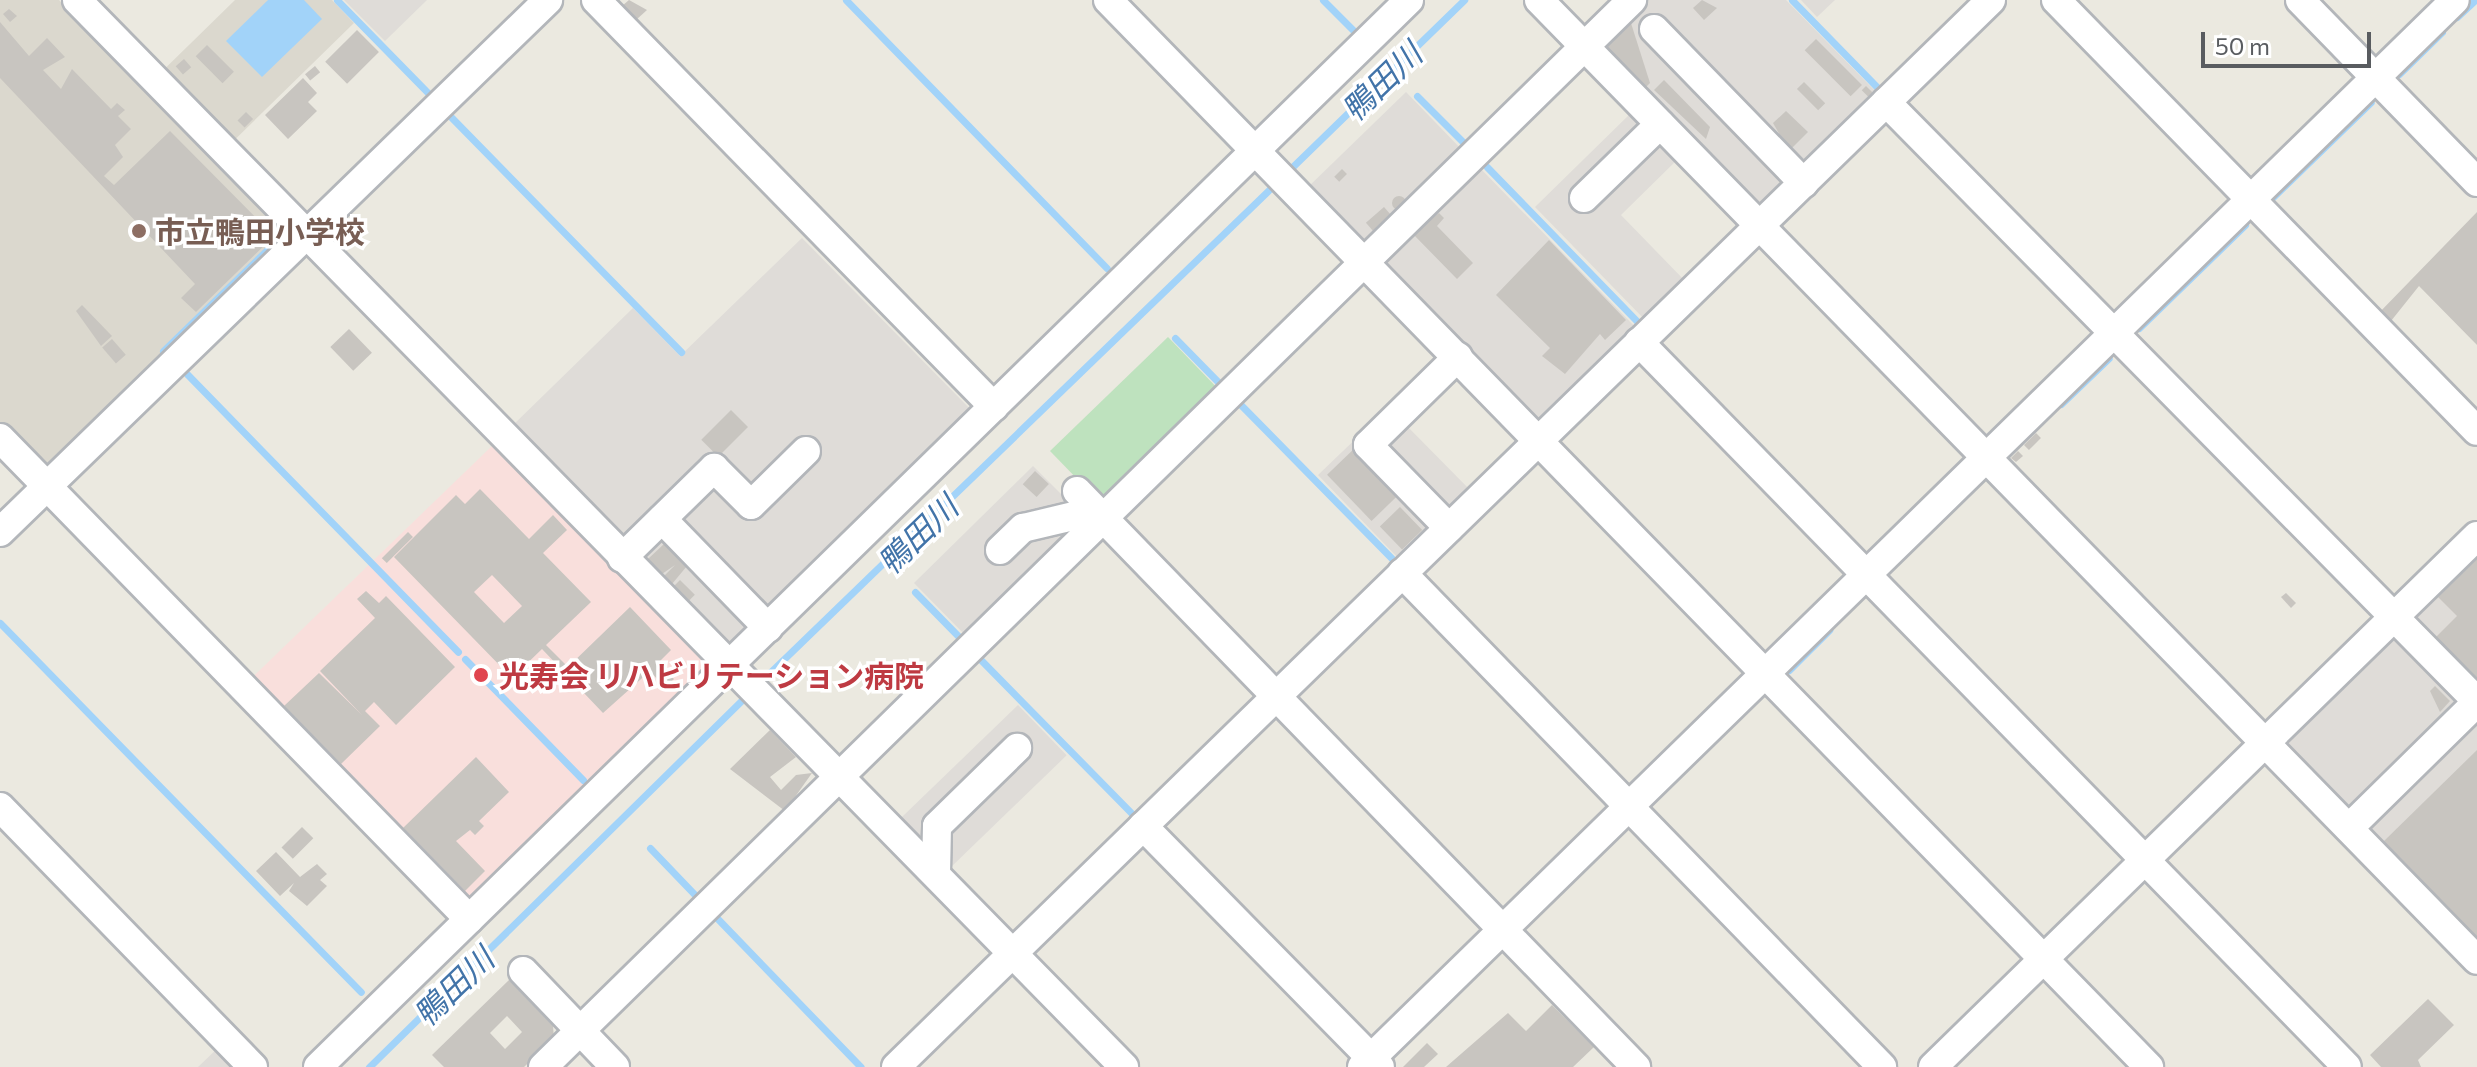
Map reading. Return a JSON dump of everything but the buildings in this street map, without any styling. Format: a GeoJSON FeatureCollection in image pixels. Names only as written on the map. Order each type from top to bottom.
{"type":"FeatureCollection","features":[{"type":"Feature","properties":{"kind":"street"},"geometry":{"type":"LineString","coordinates":[[77,0],[733,672],[840,776],[1124,1067]]}},
{"type":"Feature","properties":{"kind":"street"},"geometry":{"type":"LineString","coordinates":[[0,532],[548,0]]}},
{"type":"Feature","properties":{"kind":"street"},"geometry":{"type":"LineString","coordinates":[[596,0],[994,407]]}},
{"type":"Feature","properties":{"kind":"street"},"geometry":{"type":"LineString","coordinates":[[1108,0],[1539,440],[1763,675],[2149,1067]]}},
{"type":"Feature","properties":{"kind":"street"},"geometry":{"type":"LineString","coordinates":[[318,1067],[469,919],[733,672],[768,628],[994,407],[1259,156],[1409,0]]}},
{"type":"Feature","properties":{"kind":"street"},"geometry":{"type":"LineString","coordinates":[[1539,0],[2477,960]]}},
{"type":"Feature","properties":{"kind":"street"},"geometry":{"type":"LineString","coordinates":[[896,1067],[1991,0]]}},
{"type":"Feature","properties":{"kind":"street"},"geometry":{"type":"LineString","coordinates":[[2056,0],[2477,431]]}},
{"type":"Feature","properties":{"kind":"street"},"geometry":{"type":"LineString","coordinates":[[2300,0],[2477,182]]}},
{"type":"Feature","properties":{"kind":"street"},"geometry":{"type":"LineString","coordinates":[[1143,826],[1371,1064],[1503,929],[2455,0]]}},
{"type":"Feature","properties":{"kind":"street"},"geometry":{"type":"LineString","coordinates":[[543,1067],[840,776],[1092,507],[1365,261],[1627,2]]}},
{"type":"Feature","properties":{"kind":"street"},"geometry":{"type":"LineString","coordinates":[[1654,29],[1804,183]]}},
{"type":"Feature","properties":{"kind":"street"},"geometry":{"type":"LineString","coordinates":[[1886,102],[2477,701],[2349,828]]}},
{"type":"Feature","properties":{"kind":"street"},"geometry":{"type":"LineString","coordinates":[[1584,198],[1660,124]]}},
{"type":"Feature","properties":{"kind":"street"},"geometry":{"type":"LineString","coordinates":[[1639,342],[2143,862],[2347,1067]]}},
{"type":"Feature","properties":{"kind":"street"},"geometry":{"type":"LineString","coordinates":[[1449,528],[1368,445],[1458,357]]}},
{"type":"Feature","properties":{"kind":"street"},"geometry":{"type":"LineString","coordinates":[[0,438],[469,919]]}},
{"type":"Feature","properties":{"kind":"street"},"geometry":{"type":"LineString","coordinates":[[622,558],[714,468],[751,505],[806,451]]}},
{"type":"Feature","properties":{"kind":"street"},"geometry":{"type":"LineString","coordinates":[[1000,550],[1023,528],[1092,507]]}},
{"type":"Feature","properties":{"kind":"street"},"geometry":{"type":"LineString","coordinates":[[1092,507],[1636,1067]]}},
{"type":"Feature","properties":{"kind":"street"},"geometry":{"type":"LineString","coordinates":[[662,519],[768,628]]}},
{"type":"Feature","properties":{"kind":"street"},"geometry":{"type":"LineString","coordinates":[[1933,1067],[2477,536]]}},
{"type":"Feature","properties":{"kind":"street"},"geometry":{"type":"LineString","coordinates":[[1402,573],[1882,1067]]}},
{"type":"Feature","properties":{"kind":"street"},"geometry":{"type":"LineString","coordinates":[[936,874],[937,826],[1017,748]]}},
{"type":"Feature","properties":{"kind":"street"},"geometry":{"type":"LineString","coordinates":[[0,807],[253,1067]]}},
{"type":"Feature","properties":{"kind":"street"},"geometry":{"type":"LineString","coordinates":[[523,971],[615,1067]]}},
{"type":"Feature","properties":{"kind":"shaded area","name":"市立鴨田小学校"},"geometry":{"type":"Polygon","coordinates":[[[0,0],[59,0],[145,88],[235,0],[332,0],[354,23],[215,159],[278,225],[278,238],[49,463],[35,463],[0,427],[0,0]]]}},
{"type":"Feature","properties":{"kind":"shaded area"},"geometry":{"type":"Polygon","coordinates":[[[344,0],[427,0],[385,41],[344,0]]]}},
{"type":"Feature","properties":{"kind":"shaded area"},"geometry":{"type":"Polygon","coordinates":[[[1648,0],[1786,0],[1881,97],[1766,210],[1755,210],[1601,52],[1648,0]]]}},
{"type":"Feature","properties":{"kind":"shaded area"},"geometry":{"type":"Polygon","coordinates":[[[1801,0],[1835,0],[1817,17],[1801,0]]]}},
{"type":"Feature","properties":{"kind":"shaded area"},"geometry":{"type":"Polygon","coordinates":[[[1406,92],[1464,152],[1370,245],[1357,243],[1305,190],[1406,92]]]}},
{"type":"Feature","properties":{"kind":"shaded area"},"geometry":{"type":"Polygon","coordinates":[[[1633,111],[1679,158],[1621,215],[1688,284],[1648,323],[1535,207],[1633,111]]]}},
{"type":"Feature","properties":{"kind":"shaded area"},"geometry":{"type":"Polygon","coordinates":[[[1479,167],[1640,332],[1546,424],[1536,422],[1387,270],[1386,258],[1479,167]]]}},
{"type":"Feature","properties":{"kind":"shaded area"},"geometry":{"type":"Polygon","coordinates":[[[802,238],[974,413],[738,644],[725,644],[510,428],[633,308],[680,356],[802,238]]]}},
{"type":"Feature","properties":{"kind":"shaded area"},"geometry":{"type":"Polygon","coordinates":[[[1442,356],[1405,424],[1473,493],[1402,562],[1318,475],[1442,356]]]}},
{"type":"Feature","properties":{"kind":"shaded area","name":"光寿会 リハビリテーション病院"},"geometry":{"type":"Polygon","coordinates":[[[494,444],[710,668],[464,905],[248,682],[494,444]]]}},
{"type":"Feature","properties":{"kind":"shaded area"},"geometry":{"type":"Polygon","coordinates":[[[1033,466],[1072,505],[1080,525],[966,636],[914,583],[1033,466]]]}},
{"type":"Feature","properties":{"kind":"shaded area"},"geometry":{"type":"Polygon","coordinates":[[[2477,554],[2477,690],[2413,616],[2477,554]]]}},
{"type":"Feature","properties":{"kind":"shaded area"},"geometry":{"type":"Polygon","coordinates":[[[2397,636],[2477,717],[2477,940],[2285,746],[2397,636]]]}},
{"type":"Feature","properties":{"kind":"shaded area"},"geometry":{"type":"Polygon","coordinates":[[[1018,705],[1067,755],[944,873],[896,823],[1018,705]]]}},
{"type":"Feature","properties":{"kind":"shaded area"},"geometry":{"type":"Polygon","coordinates":[[[221,1045],[242,1067],[198,1067],[221,1045]]]}},
{"type":"Feature","properties":{"kind":"green space"},"geometry":{"type":"Polygon","coordinates":[[[1168,337],[1220,391],[1102,505],[1050,451],[1168,337]]]}},
{"type":"Feature","properties":{"kind":"water"},"geometry":{"type":"Polygon","coordinates":[[[268,0],[304,0],[322,19],[262,77],[226,41],[268,0]]]}},
{"type":"Feature","properties":{"kind":"waterway"},"geometry":{"type":"LineString","coordinates":[[337,0],[428,93]]}},
{"type":"Feature","properties":{"kind":"waterway"},"geometry":{"type":"LineString","coordinates":[[846,0],[1107,268]]}},
{"type":"Feature","properties":{"kind":"waterway"},"geometry":{"type":"LineString","coordinates":[[1323,0],[1353,30]]}},
{"type":"Feature","properties":{"kind":"waterway","name":"鴨田川"},"geometry":{"type":"LineString","coordinates":[[1285,174],[1464,0]]}},
{"type":"Feature","properties":{"kind":"waterway"},"geometry":{"type":"LineString","coordinates":[[1792,0],[1879,89]]}},
{"type":"Feature","properties":{"kind":"waterway"},"geometry":{"type":"LineString","coordinates":[[2457,17],[2475,0]]}},
{"type":"Feature","properties":{"kind":"waterway"},"geometry":{"type":"LineString","coordinates":[[2399,74],[2442,32]]}},
{"type":"Feature","properties":{"kind":"waterway"},"geometry":{"type":"LineString","coordinates":[[1417,96],[1463,142]]}},
{"type":"Feature","properties":{"kind":"waterway"},"geometry":{"type":"LineString","coordinates":[[2273,197],[2371,102]]}},
{"type":"Feature","properties":{"kind":"waterway"},"geometry":{"type":"LineString","coordinates":[[451,117],[681,352]]}},
{"type":"Feature","properties":{"kind":"waterway"},"geometry":{"type":"LineString","coordinates":[[1487,167],[1637,321]]}},
{"type":"Feature","properties":{"kind":"waterway","name":"鴨田川"},"geometry":{"type":"LineString","coordinates":[[756,686],[1276,183]]}},
{"type":"Feature","properties":{"kind":"waterway"},"geometry":{"type":"LineString","coordinates":[[163,351],[279,238],[275,218]]}},
{"type":"Feature","properties":{"kind":"waterway"},"geometry":{"type":"LineString","coordinates":[[2139,328],[2245,225]]}},
{"type":"Feature","properties":{"kind":"waterway"},"geometry":{"type":"LineString","coordinates":[[1175,338],[1219,383]]}},
{"type":"Feature","properties":{"kind":"waterway"},"geometry":{"type":"LineString","coordinates":[[2061,404],[2109,358]]}},
{"type":"Feature","properties":{"kind":"waterway"},"geometry":{"type":"LineString","coordinates":[[187,374],[458,652]]}},
{"type":"Feature","properties":{"kind":"waterway"},"geometry":{"type":"LineString","coordinates":[[1238,402],[1394,561]]}},
{"type":"Feature","properties":{"kind":"waterway"},"geometry":{"type":"LineString","coordinates":[[915,592],[959,637]]}},
{"type":"Feature","properties":{"kind":"waterway"},"geometry":{"type":"LineString","coordinates":[[0,623],[361,992]]}},
{"type":"Feature","properties":{"kind":"waterway"},"geometry":{"type":"LineString","coordinates":[[1789,670],[1829,630]]}},
{"type":"Feature","properties":{"kind":"waterway"},"geometry":{"type":"LineString","coordinates":[[979,658],[1134,816]]}},
{"type":"Feature","properties":{"kind":"waterway"},"geometry":{"type":"LineString","coordinates":[[465,659],[583,780]]}},
{"type":"Feature","properties":{"kind":"waterway","name":"鴨田川"},"geometry":{"type":"LineString","coordinates":[[369,1067],[747,695]]}},
{"type":"Feature","properties":{"kind":"waterway"},"geometry":{"type":"LineString","coordinates":[[650,848],[696,896]]}},
{"type":"Feature","properties":{"kind":"waterway"},"geometry":{"type":"LineString","coordinates":[[714,915],[861,1067]]}},
{"type":"Feature","properties":{"kind":"place","name":"市立鴨田小学校"},"geometry":{"type":"Point","coordinates":[139,231]}},
{"type":"Feature","properties":{"kind":"place","name":"光寿会 リハビリテーション病院"},"geometry":{"type":"Point","coordinates":[481,675]}}]}
